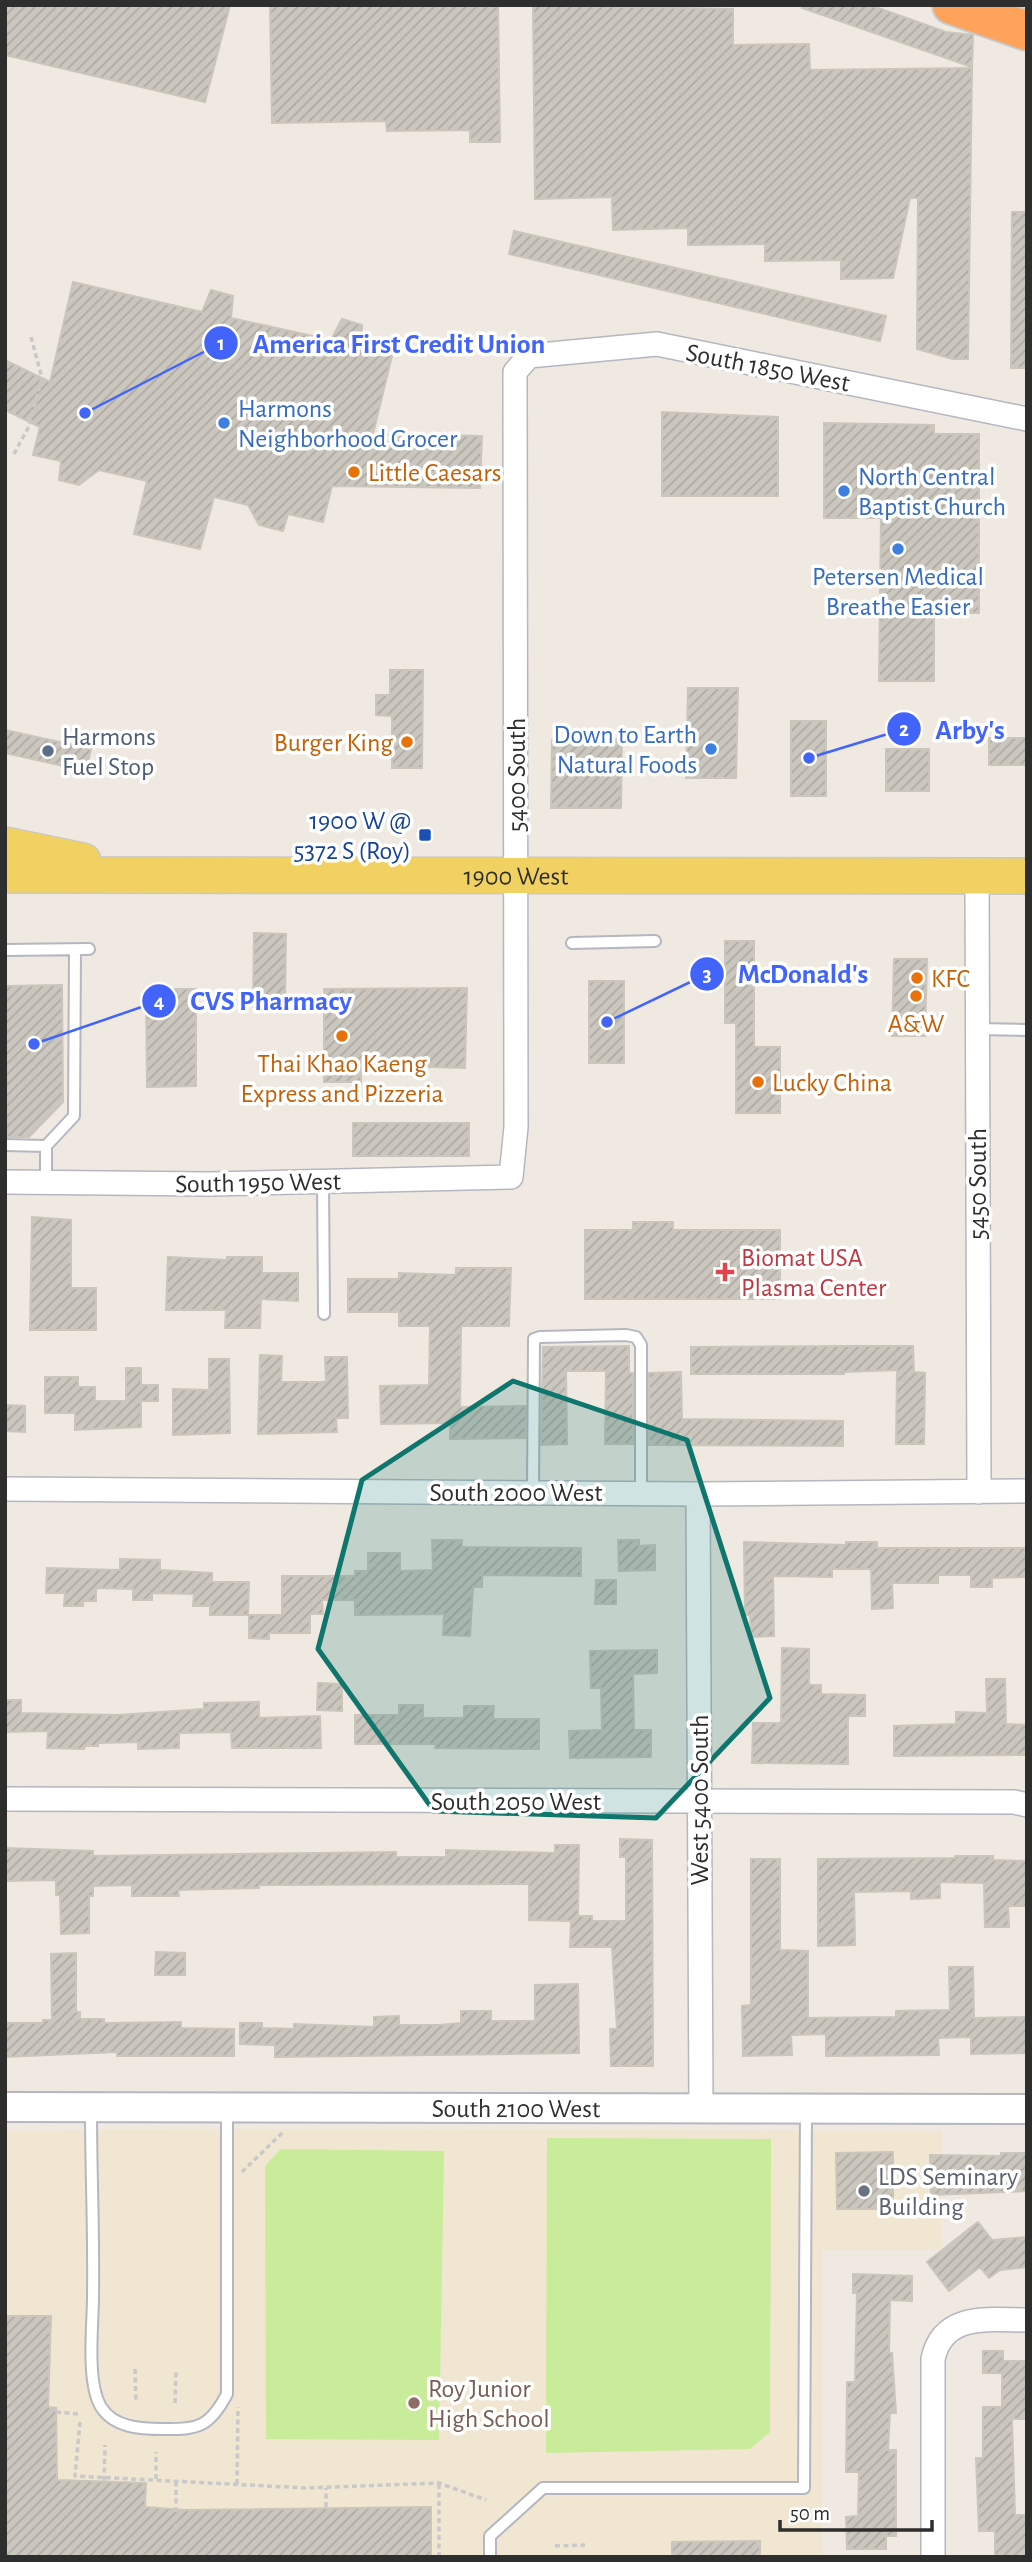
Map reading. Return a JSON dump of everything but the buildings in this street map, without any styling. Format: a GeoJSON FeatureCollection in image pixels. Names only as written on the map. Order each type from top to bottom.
{"type":"FeatureCollection","features":[{"type":"Feature","properties":{"kind":"highway"},"geometry":{"type":"LineString","coordinates":[[952,5],[1027,31]]}},
{"type":"Feature","properties":{"kind":"main road"},"geometry":{"type":"LineString","coordinates":[[5,845],[148,876]]}},
{"type":"Feature","properties":{"kind":"main road","name":"1900 West"},"geometry":{"type":"LineString","coordinates":[[5,875],[1027,876]]}},
{"type":"Feature","properties":{"kind":"street","name":"South 1850 West"},"geometry":{"type":"LineString","coordinates":[[515,372],[529,356],[657,344],[1027,419]]}},
{"type":"Feature","properties":{"kind":"street","name":"5400 South"},"geometry":{"type":"LineString","coordinates":[[511,1177],[516,1127],[515,372]]}},
{"type":"Feature","properties":{"kind":"street","name":"5450 South"},"geometry":{"type":"LineString","coordinates":[[977,876],[979,1492]]}},
{"type":"Feature","properties":{"kind":"street","name":"South 1950 West"},"geometry":{"type":"LineString","coordinates":[[5,1182],[323,1181],[511,1177]]}},
{"type":"Feature","properties":{"kind":"street","name":"South 2000 West"},"geometry":{"type":"LineString","coordinates":[[5,1489],[641,1493],[1027,1491]]}},
{"type":"Feature","properties":{"kind":"street","name":"West 5400 South"},"geometry":{"type":"LineString","coordinates":[[698,1493],[701,2107]]}},
{"type":"Feature","properties":{"kind":"street","name":"South 2050 West"},"geometry":{"type":"LineString","coordinates":[[5,1799],[1000,1802],[1027,1805]]}},
{"type":"Feature","properties":{"kind":"street","name":"South 2100 West"},"geometry":{"type":"LineString","coordinates":[[5,2107],[1027,2109]]}},
{"type":"Feature","properties":{"kind":"street"},"geometry":{"type":"LineString","coordinates":[[933,2557],[933,2359],[936,2346],[945,2332],[956,2324],[971,2320],[1027,2320]]}},
{"type":"Feature","properties":{"kind":"lane"},"geometry":{"type":"LineString","coordinates":[[572,943],[655,941]]}},
{"type":"Feature","properties":{"kind":"lane"},"geometry":{"type":"LineString","coordinates":[[5,950],[89,949]]}},
{"type":"Feature","properties":{"kind":"lane"},"geometry":{"type":"LineString","coordinates":[[46,1183],[46,1146],[74,1116],[75,950]]}},
{"type":"Feature","properties":{"kind":"lane"},"geometry":{"type":"LineString","coordinates":[[976,1029],[1027,1030]]}},
{"type":"Feature","properties":{"kind":"lane"},"geometry":{"type":"LineString","coordinates":[[5,1145],[46,1146]]}},
{"type":"Feature","properties":{"kind":"lane"},"geometry":{"type":"LineString","coordinates":[[323,1181],[324,1314]]}},
{"type":"Feature","properties":{"kind":"lane"},"geometry":{"type":"LineString","coordinates":[[533,1492],[534,1339],[626,1335],[636,1337],[641,1345],[641,1493]]}},
{"type":"Feature","properties":{"kind":"lane"},"geometry":{"type":"LineString","coordinates":[[91,2107],[93,2360],[95,2385],[101,2408],[119,2424],[143,2429],[185,2430],[203,2425],[217,2414],[227,2394],[227,2107]]}},
{"type":"Feature","properties":{"kind":"lane"},"geometry":{"type":"LineString","coordinates":[[490,2557],[489,2536],[543,2488],[804,2488],[806,2108]]}},
{"type":"Feature","properties":{"kind":"path"},"geometry":{"type":"LineString","coordinates":[[14,454],[28,428],[41,378],[31,337]]}},
{"type":"Feature","properties":{"kind":"path"},"geometry":{"type":"LineString","coordinates":[[238,2176],[288,2126]]}},
{"type":"Feature","properties":{"kind":"path"},"geometry":{"type":"LineString","coordinates":[[135,2369],[136,2403]]}},
{"type":"Feature","properties":{"kind":"path"},"geometry":{"type":"LineString","coordinates":[[176,2370],[176,2403]]}},
{"type":"Feature","properties":{"kind":"path"},"geometry":{"type":"LineString","coordinates":[[237,2484],[238,2407]]}},
{"type":"Feature","properties":{"kind":"path"},"geometry":{"type":"LineString","coordinates":[[56,2412],[78,2414]]}},
{"type":"Feature","properties":{"kind":"path"},"geometry":{"type":"LineString","coordinates":[[80,2422],[75,2476],[326,2488],[439,2483],[486,2500]]}},
{"type":"Feature","properties":{"kind":"path"},"geometry":{"type":"LineString","coordinates":[[104,2479],[105,2445]]}},
{"type":"Feature","properties":{"kind":"path"},"geometry":{"type":"LineString","coordinates":[[156,2452],[156,2479]]}},
{"type":"Feature","properties":{"kind":"path"},"geometry":{"type":"LineString","coordinates":[[176,2481],[176,2529]]}},
{"type":"Feature","properties":{"kind":"path"},"geometry":{"type":"LineString","coordinates":[[439,2483],[439,2557]]}},
{"type":"Feature","properties":{"kind":"path"},"geometry":{"type":"LineString","coordinates":[[326,2488],[326,2507]]}},
{"type":"Feature","properties":{"kind":"path"},"geometry":{"type":"LineString","coordinates":[[555,2546],[585,2545]]}},
{"type":"Feature","properties":{"kind":"highlighted area"},"geometry":{"type":"Polygon","coordinates":[[[513,1381],[687,1440],[770,1698],[656,1818],[434,1811],[318,1649],[362,1480],[513,1381]]]}},
{"type":"Feature","properties":{"kind":"shaded area","name":"Roy Junior High School"},"geometry":{"type":"Polygon","coordinates":[[[5,2131],[942,2131],[941,2250],[822,2250],[822,2557],[5,2557],[5,2131]]]}},
{"type":"Feature","properties":{"kind":"green space"},"geometry":{"type":"Polygon","coordinates":[[[547,2138],[771,2139],[770,2432],[750,2449],[546,2453],[547,2138]]]}},
{"type":"Feature","properties":{"kind":"green space"},"geometry":{"type":"Polygon","coordinates":[[[281,2149],[444,2151],[439,2440],[266,2439],[265,2166],[281,2149]]]}},
{"type":"Feature","properties":{"kind":"place","name":"America First Credit Union"},"geometry":{"type":"Point","coordinates":[85,413]}},
{"type":"Feature","properties":{"kind":"place","name":"Harmons Neighborhood Grocer"},"geometry":{"type":"Point","coordinates":[224,423]}},
{"type":"Feature","properties":{"kind":"place","name":"Little Caesars"},"geometry":{"type":"Point","coordinates":[354,472]}},
{"type":"Feature","properties":{"kind":"place","name":"North Central Baptist Church"},"geometry":{"type":"Point","coordinates":[844,491]}},
{"type":"Feature","properties":{"kind":"place","name":"Petersen Medical Breathe Easier"},"geometry":{"type":"Point","coordinates":[898,549]}},
{"type":"Feature","properties":{"kind":"place","name":"Burger King"},"geometry":{"type":"Point","coordinates":[407,742]}},
{"type":"Feature","properties":{"kind":"place","name":"Down to Earth Natural Foods"},"geometry":{"type":"Point","coordinates":[711,749]}},
{"type":"Feature","properties":{"kind":"place","name":"Harmons Fuel Stop"},"geometry":{"type":"Point","coordinates":[48,751]}},
{"type":"Feature","properties":{"kind":"place","name":"Arby's"},"geometry":{"type":"Point","coordinates":[809,758]}},
{"type":"Feature","properties":{"kind":"place","name":"1900 W @ 5372 S (Roy)"},"geometry":{"type":"Point","coordinates":[425,835]}},
{"type":"Feature","properties":{"kind":"place","name":"KFC"},"geometry":{"type":"Point","coordinates":[917,978]}},
{"type":"Feature","properties":{"kind":"place","name":"A&W"},"geometry":{"type":"Point","coordinates":[916,996]}},
{"type":"Feature","properties":{"kind":"place","name":"McDonald's"},"geometry":{"type":"Point","coordinates":[607,1022]}},
{"type":"Feature","properties":{"kind":"place","name":"Thai Khao Kaeng Express and Pizzeria"},"geometry":{"type":"Point","coordinates":[342,1036]}},
{"type":"Feature","properties":{"kind":"place","name":"CVS Pharmacy"},"geometry":{"type":"Point","coordinates":[34,1044]}},
{"type":"Feature","properties":{"kind":"place","name":"Lucky China"},"geometry":{"type":"Point","coordinates":[758,1082]}},
{"type":"Feature","properties":{"kind":"place","name":"Biomat USA Plasma Center"},"geometry":{"type":"Point","coordinates":[725,1272]}},
{"type":"Feature","properties":{"kind":"place","name":"LDS Seminary Building"},"geometry":{"type":"Point","coordinates":[864,2191]}},
{"type":"Feature","properties":{"kind":"place","name":"Roy Junior High School"},"geometry":{"type":"Point","coordinates":[414,2403]}}]}
